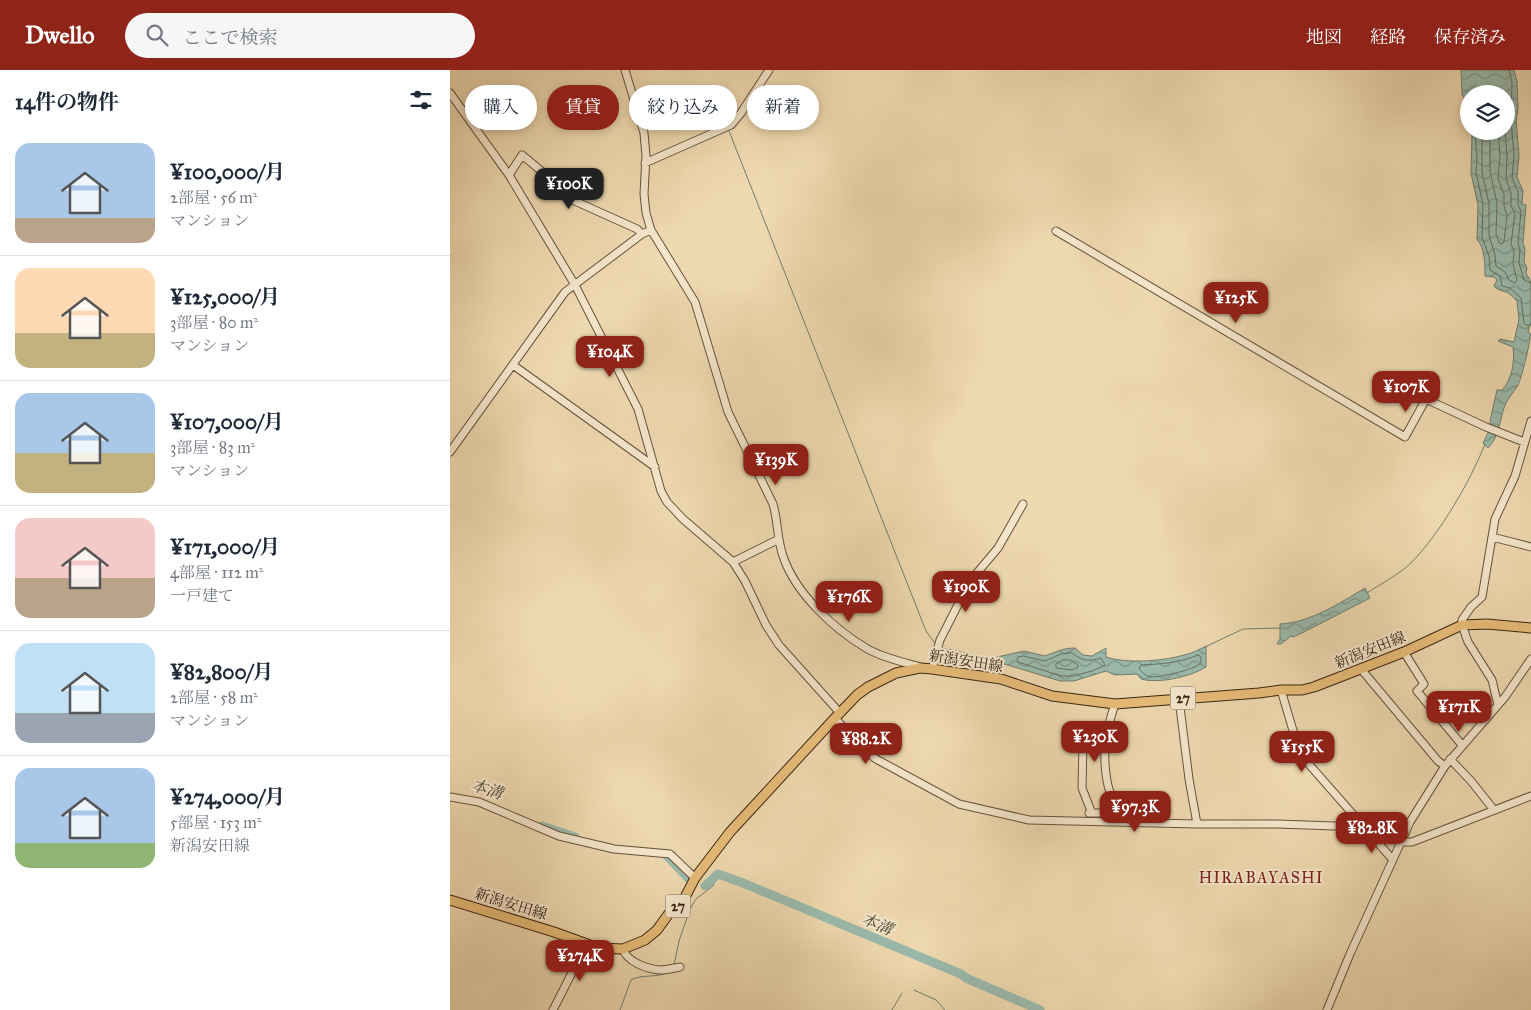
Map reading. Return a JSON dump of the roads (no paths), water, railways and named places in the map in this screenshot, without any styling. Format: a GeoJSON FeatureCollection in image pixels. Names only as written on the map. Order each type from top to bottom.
{"type":"FeatureCollection","features":[{"type":"Feature","properties":{"kind":"main road","name":"新潟安田線"},"geometry":{"type":"LineString","coordinates":[[450,900],[598,948],[623,949],[646,940],[657,930],[670,912],[682,903],[694,878],[730,832],[838,715],[857,695],[868,687],[896,673],[920,668],[932,669],[1001,679],[1052,696],[1115,704],[1280,690],[1302,690],[1404,652],[1462,625],[1487,624],[1531,628]]}},
{"type":"Feature","properties":{"kind":"street"},"geometry":{"type":"LineString","coordinates":[[626,70],[644,133],[644,194],[646,213],[651,230],[695,302],[728,412],[773,504],[776,513],[778,539],[790,571],[813,604],[843,632],[867,649],[920,668]]}},
{"type":"Feature","properties":{"kind":"street"},"geometry":{"type":"LineString","coordinates":[[645,163],[731,125],[769,70]]}},
{"type":"Feature","properties":{"kind":"street"},"geometry":{"type":"LineString","coordinates":[[450,93],[509,175],[575,285],[638,409],[662,491],[668,502],[682,519],[733,562],[779,646],[838,715],[862,748],[876,759],[959,804],[1030,820],[1363,827]]}},
{"type":"Feature","properties":{"kind":"street"},"geometry":{"type":"LineString","coordinates":[[509,175],[522,155],[545,174],[552,188],[557,193],[637,229],[642,234]]}},
{"type":"Feature","properties":{"kind":"street"},"geometry":{"type":"LineString","coordinates":[[450,452],[565,292],[642,234],[651,230]]}},
{"type":"Feature","properties":{"kind":"street"},"geometry":{"type":"LineString","coordinates":[[1056,231],[1405,437],[1426,399],[1486,427],[1524,442]]}},
{"type":"Feature","properties":{"kind":"street"},"geometry":{"type":"LineString","coordinates":[[513,365],[655,467]]}},
{"type":"Feature","properties":{"kind":"street"},"geometry":{"type":"LineString","coordinates":[[1498,705],[1492,680],[1468,642],[1462,620],[1471,607],[1482,597],[1495,519],[1515,476],[1531,423]]}},
{"type":"Feature","properties":{"kind":"street"},"geometry":{"type":"LineString","coordinates":[[932,669],[940,640],[965,591],[976,574],[998,548],[1023,504]]}},
{"type":"Feature","properties":{"kind":"street"},"geometry":{"type":"LineString","coordinates":[[1492,537],[1531,547]]}},
{"type":"Feature","properties":{"kind":"street"},"geometry":{"type":"LineString","coordinates":[[733,562],[778,539]]}},
{"type":"Feature","properties":{"kind":"street"},"geometry":{"type":"LineString","coordinates":[[1404,652],[1424,684],[1417,691],[1462,745]]}},
{"type":"Feature","properties":{"kind":"street"},"geometry":{"type":"LineString","coordinates":[[1327,1010],[1350,954],[1410,822],[1445,766],[1498,705],[1531,659]]}},
{"type":"Feature","properties":{"kind":"street"},"geometry":{"type":"LineString","coordinates":[[1361,669],[1438,761],[1445,766]]}},
{"type":"Feature","properties":{"kind":"street"},"geometry":{"type":"LineString","coordinates":[[1280,690],[1300,754],[1393,860]]}},
{"type":"Feature","properties":{"kind":"street"},"geometry":{"type":"LineString","coordinates":[[1179,699],[1189,779],[1197,824]]}},
{"type":"Feature","properties":{"kind":"street"},"geometry":{"type":"LineString","coordinates":[[1115,704],[1107,727],[1105,752],[1107,782],[1121,822]]}},
{"type":"Feature","properties":{"kind":"street"},"geometry":{"type":"LineString","coordinates":[[1106,740],[1083,742],[1082,788],[1090,811],[1089,813],[1118,813]]}},
{"type":"Feature","properties":{"kind":"street"},"geometry":{"type":"LineString","coordinates":[[1450,760],[1472,781],[1494,810]]}},
{"type":"Feature","properties":{"kind":"street"},"geometry":{"type":"LineString","coordinates":[[450,796],[479,802],[560,836],[614,849],[670,854],[694,878]]}},
{"type":"Feature","properties":{"kind":"street"},"geometry":{"type":"LineString","coordinates":[[1401,842],[1412,842],[1530,797]]}},
{"type":"Feature","properties":{"kind":"street"},"geometry":{"type":"LineString","coordinates":[[553,1010],[587,943]]}},
{"type":"Feature","properties":{"kind":"street"},"geometry":{"type":"LineString","coordinates":[[623,949],[624,954],[637,964],[661,970],[680,967]]}},
{"type":"Feature","properties":{"kind":"water"},"geometry":{"type":"Polygon","coordinates":[[[1461,70],[1514,70],[1517,81],[1518,109],[1516,120],[1519,155],[1517,177],[1523,191],[1522,204],[1526,205],[1523,243],[1526,273],[1531,287],[1531,322],[1528,332],[1531,334],[1519,382],[1505,405],[1495,439],[1488,448],[1483,443],[1491,427],[1490,421],[1497,390],[1502,390],[1508,381],[1514,358],[1513,347],[1498,341],[1500,339],[1514,342],[1519,319],[1517,301],[1508,293],[1494,286],[1497,280],[1494,277],[1485,276],[1483,252],[1477,239],[1478,205],[1471,173],[1472,140],[1515,140],[1515,85],[1462,85],[1461,70]]]}},
{"type":"Feature","properties":{"kind":"water"},"geometry":{"type":"Polygon","coordinates":[[[1365,588],[1370,598],[1304,632],[1293,637],[1291,636],[1281,644],[1277,644],[1280,639],[1280,624],[1291,623],[1313,616],[1335,606],[1365,588]]]}},
{"type":"Feature","properties":{"kind":"water"},"geometry":{"type":"Polygon","coordinates":[[[1206,646],[1206,667],[1183,677],[1156,681],[1141,679],[1137,674],[1115,675],[1106,671],[1074,681],[1060,681],[996,660],[997,657],[1024,651],[1045,656],[1063,649],[1075,648],[1083,655],[1092,656],[1106,648],[1106,657],[1145,661],[1176,657],[1206,646]]]}},
{"type":"Feature","properties":{"kind":"waterway"},"geometry":{"type":"LineString","coordinates":[[729,131],[926,631],[936,645]]}},
{"type":"Feature","properties":{"kind":"waterway"},"geometry":{"type":"LineString","coordinates":[[1367,593],[1402,570],[1423,550],[1453,506],[1479,459],[1485,444]]}},
{"type":"Feature","properties":{"kind":"waterway"},"geometry":{"type":"LineString","coordinates":[[1205,647],[1243,629],[1280,628]]}},
{"type":"Feature","properties":{"kind":"waterway"},"geometry":{"type":"LineString","coordinates":[[942,648],[996,660]]}},
{"type":"Feature","properties":{"kind":"waterway","name":"本溝"},"geometry":{"type":"LineString","coordinates":[[542,826],[575,837]]}},
{"type":"Feature","properties":{"kind":"waterway","name":"本溝"},"geometry":{"type":"LineString","coordinates":[[666,855],[689,879]]}},
{"type":"Feature","properties":{"kind":"waterway"},"geometry":{"type":"LineString","coordinates":[[674,965],[679,941],[690,909],[696,899],[713,886],[718,874]]}},
{"type":"Feature","properties":{"kind":"waterway","name":"本溝"},"geometry":{"type":"LineString","coordinates":[[705,886],[718,874],[743,883],[961,974],[966,978],[1040,1010]]}},
{"type":"Feature","properties":{"kind":"waterway"},"geometry":{"type":"LineString","coordinates":[[620,1010],[631,980],[667,973]]}},
{"type":"Feature","properties":{"kind":"waterway"},"geometry":{"type":"LineString","coordinates":[[914,990],[936,1000],[945,1010]]}},
{"type":"Feature","properties":{"kind":"waterway"},"geometry":{"type":"LineString","coordinates":[[892,1010],[902,993]]}},
{"type":"Feature","properties":{"kind":"district","name":"HIRABAYASHI"},"geometry":{"type":"Point","coordinates":[1261,877]}}]}
